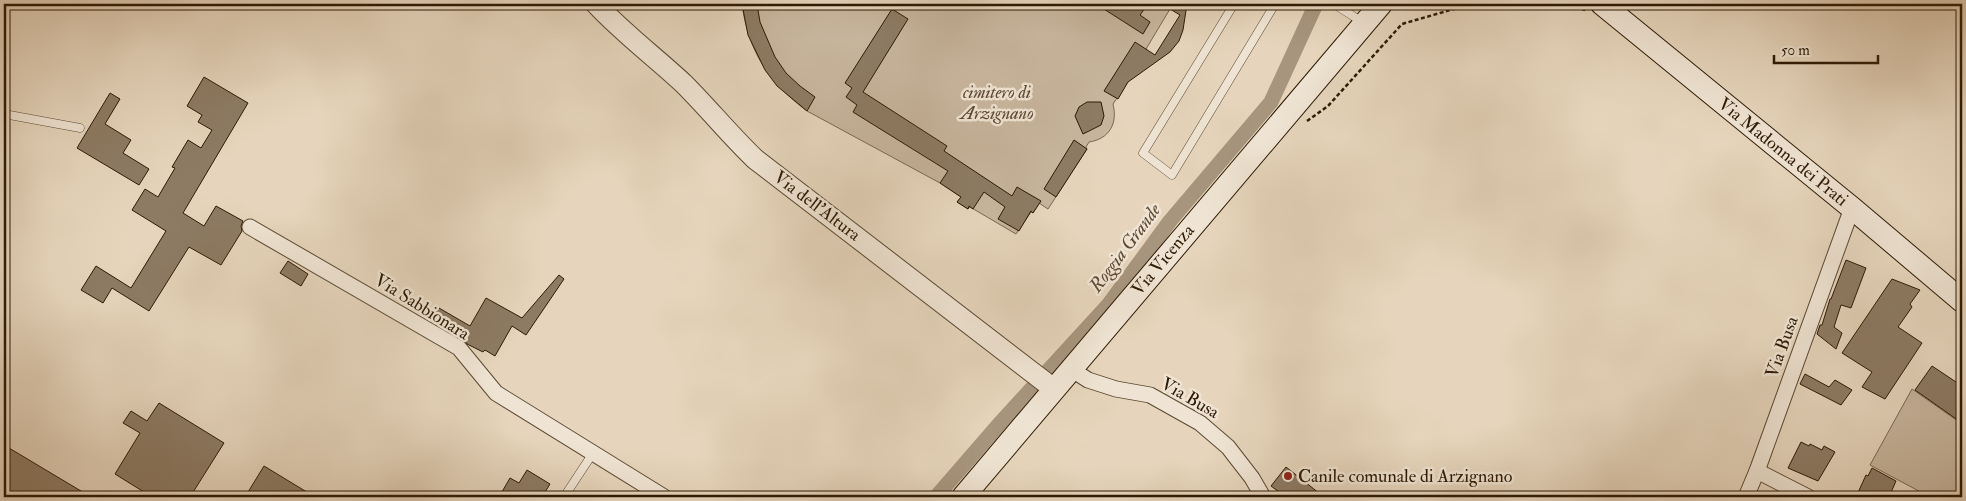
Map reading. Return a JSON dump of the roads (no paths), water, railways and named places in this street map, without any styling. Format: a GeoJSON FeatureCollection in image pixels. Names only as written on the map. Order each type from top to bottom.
{"type":"FeatureCollection","features":[{"type":"Feature","properties":{"kind":"main road","name":"Via Vicenza"},"geometry":{"type":"LineString","coordinates":[[963,497],[1381,4]]}},
{"type":"Feature","properties":{"kind":"main road","name":"Via Vicenza"},"geometry":{"type":"LineString","coordinates":[[1365,24],[1395,4]]}},
{"type":"Feature","properties":{"kind":"main road","name":"Via Madonna dei Prati"},"geometry":{"type":"LineString","coordinates":[[1602,4],[1852,208],[1962,301]]}},
{"type":"Feature","properties":{"kind":"street","name":"Via dell'Altura"},"geometry":{"type":"LineString","coordinates":[[596,4],[612,22],[686,86],[718,123],[755,159],[1054,389]]}},
{"type":"Feature","properties":{"kind":"street","name":"Via Busa"},"geometry":{"type":"LineString","coordinates":[[1746,497],[1852,208]]}},
{"type":"Feature","properties":{"kind":"street","name":"Via Sabbionara"},"geometry":{"type":"LineString","coordinates":[[250,227],[458,348],[496,393],[664,497]]}},
{"type":"Feature","properties":{"kind":"street","name":"Via Busa"},"geometry":{"type":"LineString","coordinates":[[1071,369],[1088,380],[1116,389],[1150,395],[1200,423],[1228,447],[1252,478],[1263,497]]}},
{"type":"Feature","properties":{"kind":"street"},"geometry":{"type":"LineString","coordinates":[[1757,471],[1808,497]]}},
{"type":"Feature","properties":{"kind":"lane"},"geometry":{"type":"LineString","coordinates":[[1234,4],[1143,153],[1172,175],[1275,4]]}},
{"type":"Feature","properties":{"kind":"lane"},"geometry":{"type":"LineString","coordinates":[[1334,4],[1365,24]]}},
{"type":"Feature","properties":{"kind":"lane"},"geometry":{"type":"LineString","coordinates":[[4,114],[80,128]]}},
{"type":"Feature","properties":{"kind":"lane"},"geometry":{"type":"LineString","coordinates":[[564,497],[593,453]]}},
{"type":"Feature","properties":{"kind":"waterway","name":"Roggia Grande"},"geometry":{"type":"LineString","coordinates":[[936,497],[1001,422],[1109,304],[1170,221],[1271,102],[1316,4]]}},
{"type":"Feature","properties":{"kind":"place","name":"Canile comunale di Arzignano"},"geometry":{"type":"Point","coordinates":[1288,476]}},
{"type":"Feature","properties":{"kind":"park label","name":"cimitero di Arzignano"},"geometry":{"type":"Point","coordinates":[997,102]}}]}
